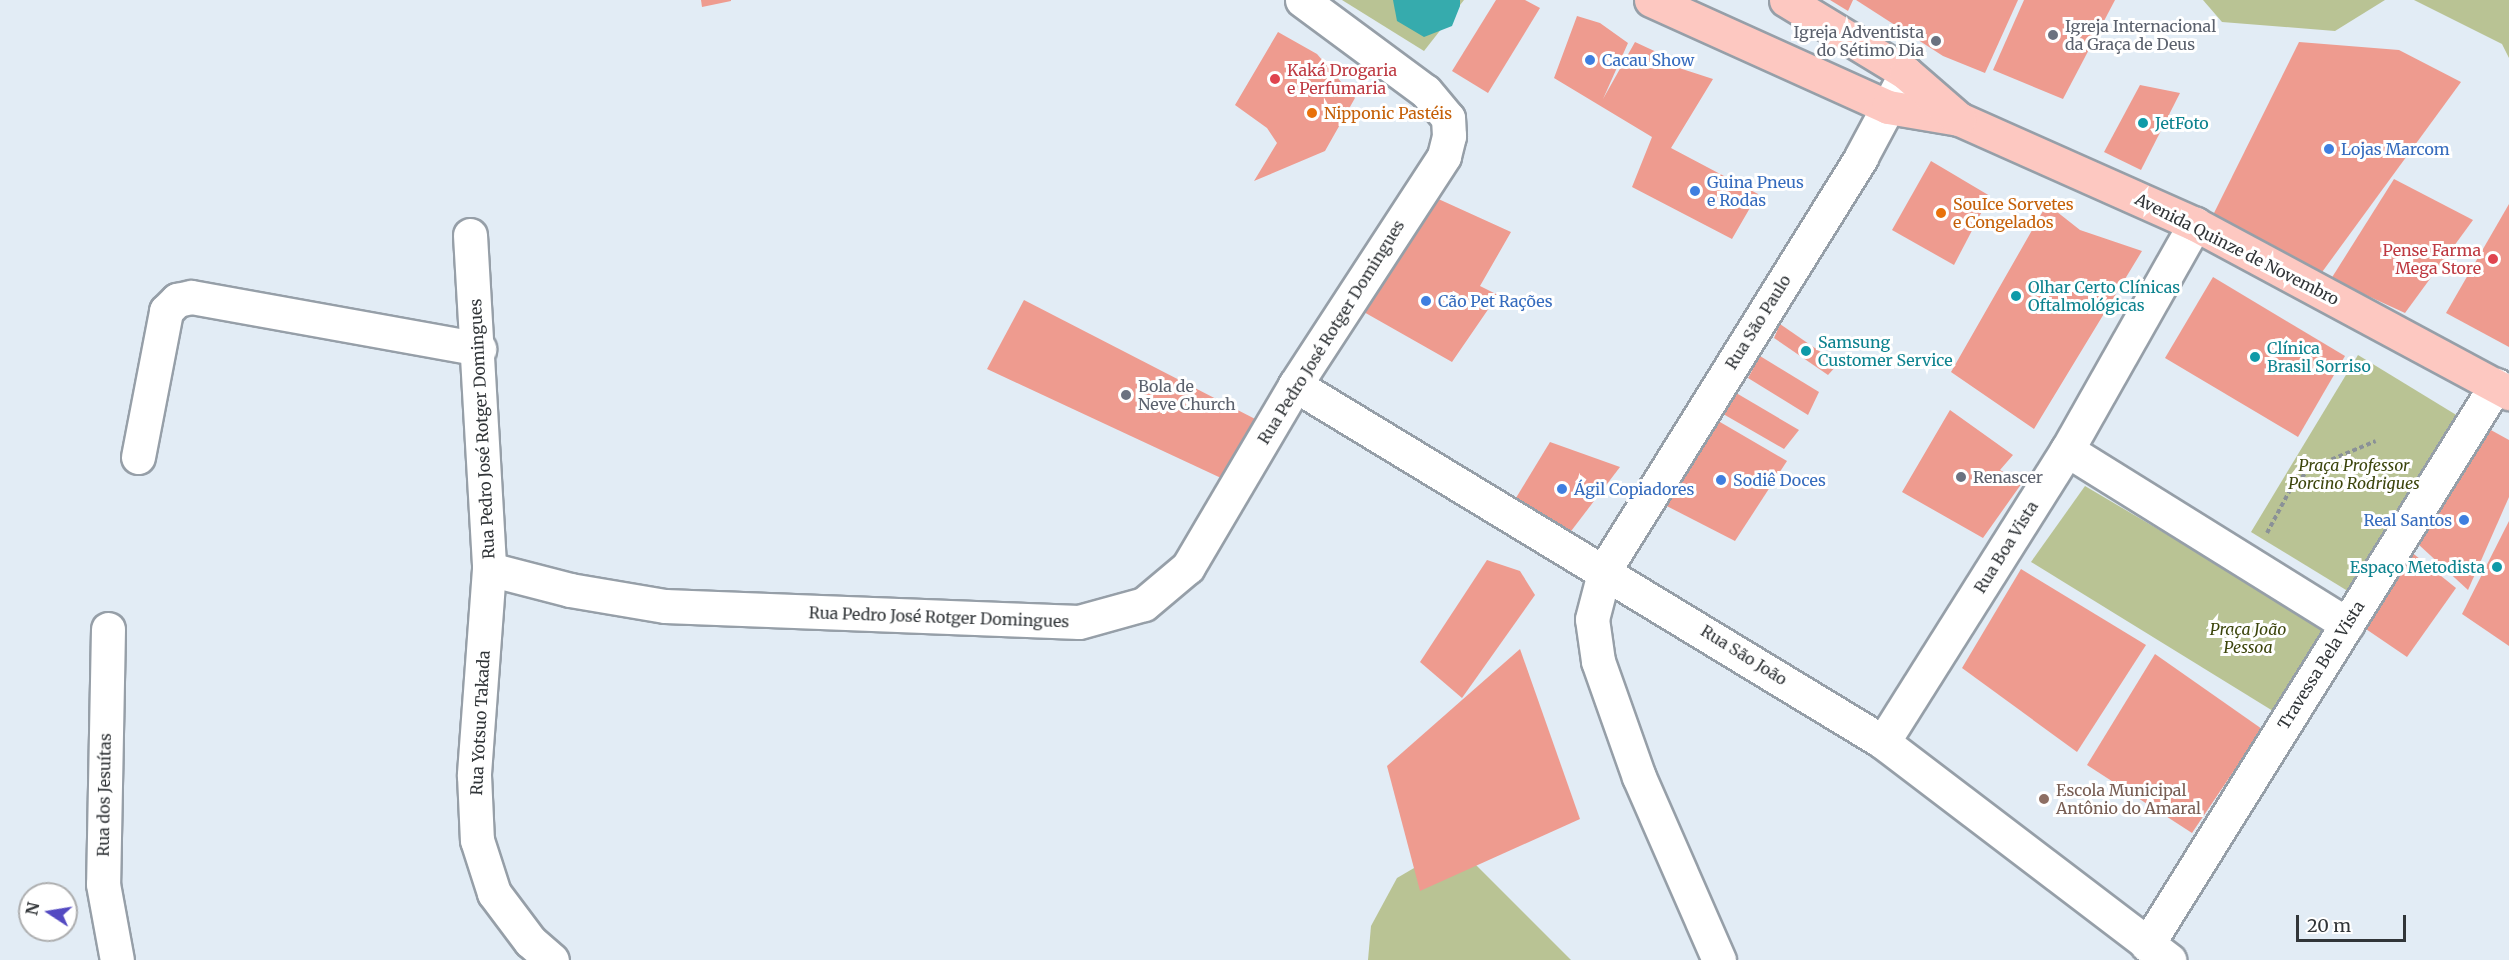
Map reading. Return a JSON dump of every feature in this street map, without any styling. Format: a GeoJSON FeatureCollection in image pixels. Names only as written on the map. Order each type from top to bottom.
{"type":"FeatureCollection","features":[{"type":"Feature","properties":{"kind":"main road","name":"Avenida Quinze de Novembro"},"geometry":{"type":"LineString","coordinates":[[1651,0],[1888,107],[1959,119],[2195,224],[2502,389]]}},
{"type":"Feature","properties":{"kind":"main road","name":"Avenida Quinze de Novembro"},"geometry":{"type":"LineString","coordinates":[[1786,0],[1906,73],[1959,119]]}},
{"type":"Feature","properties":{"kind":"street","name":"Rua Pedro José Rotger Domingues"},"geometry":{"type":"LineString","coordinates":[[470,235],[479,349],[489,569],[570,590],[665,606],[1079,622],[1144,604],[1188,567],[1295,385],[1444,156],[1448,118],[1425,91],[1302,0]]}},
{"type":"Feature","properties":{"kind":"street","name":"Rua São Paulo"},"geometry":{"type":"LineString","coordinates":[[1719,960],[1639,777],[1598,662],[1592,620],[1605,569],[1888,107],[1906,73]]}},
{"type":"Feature","properties":{"kind":"street","name":"Rua Boa Vista"},"geometry":{"type":"LineString","coordinates":[[1883,742],[2067,450],[2195,224]]}},
{"type":"Feature","properties":{"kind":"street"},"geometry":{"type":"LineString","coordinates":[[138,457],[166,311],[177,300],[191,297],[479,349]]}},
{"type":"Feature","properties":{"kind":"street","name":"Rua São João"},"geometry":{"type":"LineString","coordinates":[[1295,385],[1605,569],[1883,742],[2158,952]]}},
{"type":"Feature","properties":{"kind":"street","name":"Travessa Bela Vista"},"geometry":{"type":"LineString","coordinates":[[2158,952],[2348,624],[2502,389]]}},
{"type":"Feature","properties":{"kind":"street"},"geometry":{"type":"LineString","coordinates":[[2067,450],[2348,624]]}},
{"type":"Feature","properties":{"kind":"street","name":"Rua Yotsuo Takada"},"geometry":{"type":"LineString","coordinates":[[489,569],[474,775],[477,840],[494,893],[530,941],[552,960]]}},
{"type":"Feature","properties":{"kind":"street","name":"Rua dos Jesuítas"},"geometry":{"type":"LineString","coordinates":[[108,629],[103,884],[117,960]]}},
{"type":"Feature","properties":{"kind":"path"},"geometry":{"type":"LineString","coordinates":[[2252,563],[2291,488],[2312,468],[2376,441]]}},
{"type":"Feature","properties":{"kind":"green space"},"geometry":{"type":"Polygon","coordinates":[[[1342,0],[1464,0],[1424,51],[1342,0]]]}},
{"type":"Feature","properties":{"kind":"green space"},"geometry":{"type":"Polygon","coordinates":[[[2203,0],[2385,0],[2335,31],[2222,22],[2203,0]]]}},
{"type":"Feature","properties":{"kind":"green space"},"geometry":{"type":"Polygon","coordinates":[[[2414,0],[2509,0],[2509,58],[2502,44],[2414,0]]]}},
{"type":"Feature","properties":{"kind":"green space","name":"Praça Professor Porcino Rodrigues"},"geometry":{"type":"Polygon","coordinates":[[[2358,355],[2458,416],[2351,593],[2251,532],[2358,355]]]}},
{"type":"Feature","properties":{"kind":"green space","name":"Praça João Pessoa"},"geometry":{"type":"Polygon","coordinates":[[[2085,486],[2324,627],[2273,711],[2031,562],[2085,486]]]}},
{"type":"Feature","properties":{"kind":"green space"},"geometry":{"type":"Polygon","coordinates":[[[1455,844],[1571,960],[1368,960],[1371,926],[1397,878],[1455,844]]]}},
{"type":"Feature","properties":{"kind":"water"},"geometry":{"type":"Polygon","coordinates":[[[1393,0],[1460,0],[1460,6],[1452,26],[1424,37],[1397,21],[1393,0]]]}},
{"type":"Feature","properties":{"kind":"building"},"geometry":{"type":"Polygon","coordinates":[[[701,0],[731,0],[731,1],[702,7],[701,0]]]}},
{"type":"Feature","properties":{"kind":"building"},"geometry":{"type":"Polygon","coordinates":[[[1496,0],[1525,0],[1540,8],[1488,93],[1452,71],[1496,0]]]}},
{"type":"Feature","properties":{"kind":"building"},"geometry":{"type":"Polygon","coordinates":[[[1830,0],[1853,0],[1848,11],[1830,0]]]}},
{"type":"Feature","properties":{"kind":"building"},"geometry":{"type":"Polygon","coordinates":[[[1856,0],[2018,0],[1985,73],[1943,56],[1856,0]]]}},
{"type":"Feature","properties":{"kind":"building","name":"Igreja Internacional da Graça de Deus"},"geometry":{"type":"Polygon","coordinates":[[[2024,0],[2115,0],[2063,99],[1993,70],[2024,0]]]}},
{"type":"Feature","properties":{"kind":"building"},"geometry":{"type":"Polygon","coordinates":[[[1577,16],[1600,23],[1628,43],[1603,99],[1635,42],[1678,62],[1676,67],[1713,79],[1671,148],[1758,194],[1732,239],[1632,187],[1652,137],[1554,78],[1577,16]]]}},
{"type":"Feature","properties":{"kind":"building","name":"Nipponic Pastéis"},"geometry":{"type":"Polygon","coordinates":[[[1278,32],[1317,54],[1355,98],[1325,151],[1254,181],[1277,143],[1267,128],[1235,105],[1278,32]]]}},
{"type":"Feature","properties":{"kind":"building","name":"Lojas Marcom"},"geometry":{"type":"Polygon","coordinates":[[[2299,42],[2399,50],[2461,82],[2317,279],[2213,215],[2299,42]]]}},
{"type":"Feature","properties":{"kind":"building","name":"JetFoto"},"geometry":{"type":"Polygon","coordinates":[[[2140,85],[2180,93],[2141,170],[2104,152],[2140,85]]]}},
{"type":"Feature","properties":{"kind":"building","name":"SouIce Sorvetes e Congelados"},"geometry":{"type":"Polygon","coordinates":[[[1931,161],[1990,196],[1954,265],[1892,230],[1931,161]]]}},
{"type":"Feature","properties":{"kind":"building"},"geometry":{"type":"Polygon","coordinates":[[[2394,179],[2473,220],[2405,313],[2331,279],[2394,179]]]}},
{"type":"Feature","properties":{"kind":"building","name":"Cão Pet Rações"},"geometry":{"type":"Polygon","coordinates":[[[1434,197],[1511,232],[1480,286],[1498,295],[1452,362],[1355,307],[1434,197]]]}},
{"type":"Feature","properties":{"kind":"building"},"geometry":{"type":"Polygon","coordinates":[[[2047,204],[2080,230],[2142,251],[2034,429],[1951,372],[2047,204]]]}},
{"type":"Feature","properties":{"kind":"building","name":"Pense Farma Mega Store"},"geometry":{"type":"Polygon","coordinates":[[[2509,204],[2509,347],[2446,313],[2509,204]]]}},
{"type":"Feature","properties":{"kind":"building","name":"Clínica Brasil Sorriso"},"geometry":{"type":"Polygon","coordinates":[[[2213,277],[2345,356],[2298,437],[2165,358],[2213,277]]]}},
{"type":"Feature","properties":{"kind":"building","name":"Bola de Neve Church"},"geometry":{"type":"Polygon","coordinates":[[[1024,300],[1259,421],[1221,478],[987,369],[1024,300]]]}},
{"type":"Feature","properties":{"kind":"building","name":"Samsung Customer Service"},"geometry":{"type":"Polygon","coordinates":[[[1780,324],[1838,364],[1828,375],[1774,338],[1780,324]]]}},
{"type":"Feature","properties":{"kind":"building"},"geometry":{"type":"Polygon","coordinates":[[[1760,356],[1819,392],[1808,415],[1748,378],[1760,356]]]}},
{"type":"Feature","properties":{"kind":"building"},"geometry":{"type":"Polygon","coordinates":[[[1726,387],[1799,430],[1784,449],[1718,411],[1726,387]]]}},
{"type":"Feature","properties":{"kind":"building","name":"Renascer"},"geometry":{"type":"Polygon","coordinates":[[[1950,410],[2013,455],[2000,470],[2022,483],[1983,538],[1902,492],[1950,410]]]}},
{"type":"Feature","properties":{"kind":"building","name":"Sodiê Doces"},"geometry":{"type":"Polygon","coordinates":[[[1708,415],[1787,461],[1735,541],[1655,500],[1708,415]]]}},
{"type":"Feature","properties":{"kind":"building","name":"Real Santos"},"geometry":{"type":"Polygon","coordinates":[[[2480,424],[2509,440],[2509,497],[2468,590],[2418,544],[2480,424]]]}},
{"type":"Feature","properties":{"kind":"building","name":"Ágil Copiadores"},"geometry":{"type":"Polygon","coordinates":[[[1550,442],[1620,467],[1562,543],[1508,511],[1550,442]]]}},
{"type":"Feature","properties":{"kind":"building","name":"Espaço Metodista"},"geometry":{"type":"Polygon","coordinates":[[[2509,521],[2509,646],[2462,614],[2509,521]]]}},
{"type":"Feature","properties":{"kind":"building"},"geometry":{"type":"Polygon","coordinates":[[[2410,551],[2456,588],[2407,657],[2360,625],[2410,551]]]}},
{"type":"Feature","properties":{"kind":"building"},"geometry":{"type":"Polygon","coordinates":[[[1487,560],[1520,571],[1535,595],[1462,698],[1420,662],[1487,560]]]}},
{"type":"Feature","properties":{"kind":"building"},"geometry":{"type":"Polygon","coordinates":[[[2021,569],[2146,645],[2077,752],[1962,668],[2021,569]]]}},
{"type":"Feature","properties":{"kind":"building"},"geometry":{"type":"Polygon","coordinates":[[[1520,649],[1580,819],[1420,891],[1387,766],[1520,649]]]}},
{"type":"Feature","properties":{"kind":"building"},"geometry":{"type":"Polygon","coordinates":[[[2155,654],[2262,729],[2192,833],[2087,765],[2155,654]]]}},
{"type":"Feature","properties":{"kind":"place","name":"Igreja Internacional da Graça de Deus"},"geometry":{"type":"Point","coordinates":[2053,35]}},
{"type":"Feature","properties":{"kind":"place","name":"Igreja Adventista do Sétimo Dia"},"geometry":{"type":"Point","coordinates":[1936,41]}},
{"type":"Feature","properties":{"kind":"place","name":"Cacau Show"},"geometry":{"type":"Point","coordinates":[1590,60]}},
{"type":"Feature","properties":{"kind":"place","name":"Kaká Drogaria e Perfumaria"},"geometry":{"type":"Point","coordinates":[1275,79]}},
{"type":"Feature","properties":{"kind":"place","name":"Nipponic Pastéis"},"geometry":{"type":"Point","coordinates":[1312,113]}},
{"type":"Feature","properties":{"kind":"place","name":"JetFoto"},"geometry":{"type":"Point","coordinates":[2143,123]}},
{"type":"Feature","properties":{"kind":"place","name":"Lojas Marcom"},"geometry":{"type":"Point","coordinates":[2329,149]}},
{"type":"Feature","properties":{"kind":"place","name":"Guina Pneus e Rodas"},"geometry":{"type":"Point","coordinates":[1695,191]}},
{"type":"Feature","properties":{"kind":"place","name":"SouIce Sorvetes e Congelados"},"geometry":{"type":"Point","coordinates":[1941,213]}},
{"type":"Feature","properties":{"kind":"place","name":"Pense Farma Mega Store"},"geometry":{"type":"Point","coordinates":[2493,259]}},
{"type":"Feature","properties":{"kind":"place","name":"Olhar Certo Clínicas Oftalmológicas"},"geometry":{"type":"Point","coordinates":[2016,296]}},
{"type":"Feature","properties":{"kind":"place","name":"Cão Pet Rações"},"geometry":{"type":"Point","coordinates":[1426,301]}},
{"type":"Feature","properties":{"kind":"place","name":"Samsung Customer Service"},"geometry":{"type":"Point","coordinates":[1806,351]}},
{"type":"Feature","properties":{"kind":"place","name":"Clínica Brasil Sorriso"},"geometry":{"type":"Point","coordinates":[2255,357]}},
{"type":"Feature","properties":{"kind":"place","name":"Bola de Neve Church"},"geometry":{"type":"Point","coordinates":[1126,395]}},
{"type":"Feature","properties":{"kind":"place","name":"Renascer"},"geometry":{"type":"Point","coordinates":[1961,477]}},
{"type":"Feature","properties":{"kind":"place","name":"Sodiê Doces"},"geometry":{"type":"Point","coordinates":[1721,480]}},
{"type":"Feature","properties":{"kind":"place","name":"Ágil Copiadores"},"geometry":{"type":"Point","coordinates":[1562,489]}},
{"type":"Feature","properties":{"kind":"place","name":"Real Santos"},"geometry":{"type":"Point","coordinates":[2464,520]}},
{"type":"Feature","properties":{"kind":"place","name":"Espaço Metodista"},"geometry":{"type":"Point","coordinates":[2497,567]}},
{"type":"Feature","properties":{"kind":"place","name":"Escola Municipal Antônio do Amaral"},"geometry":{"type":"Point","coordinates":[2044,799]}}]}
